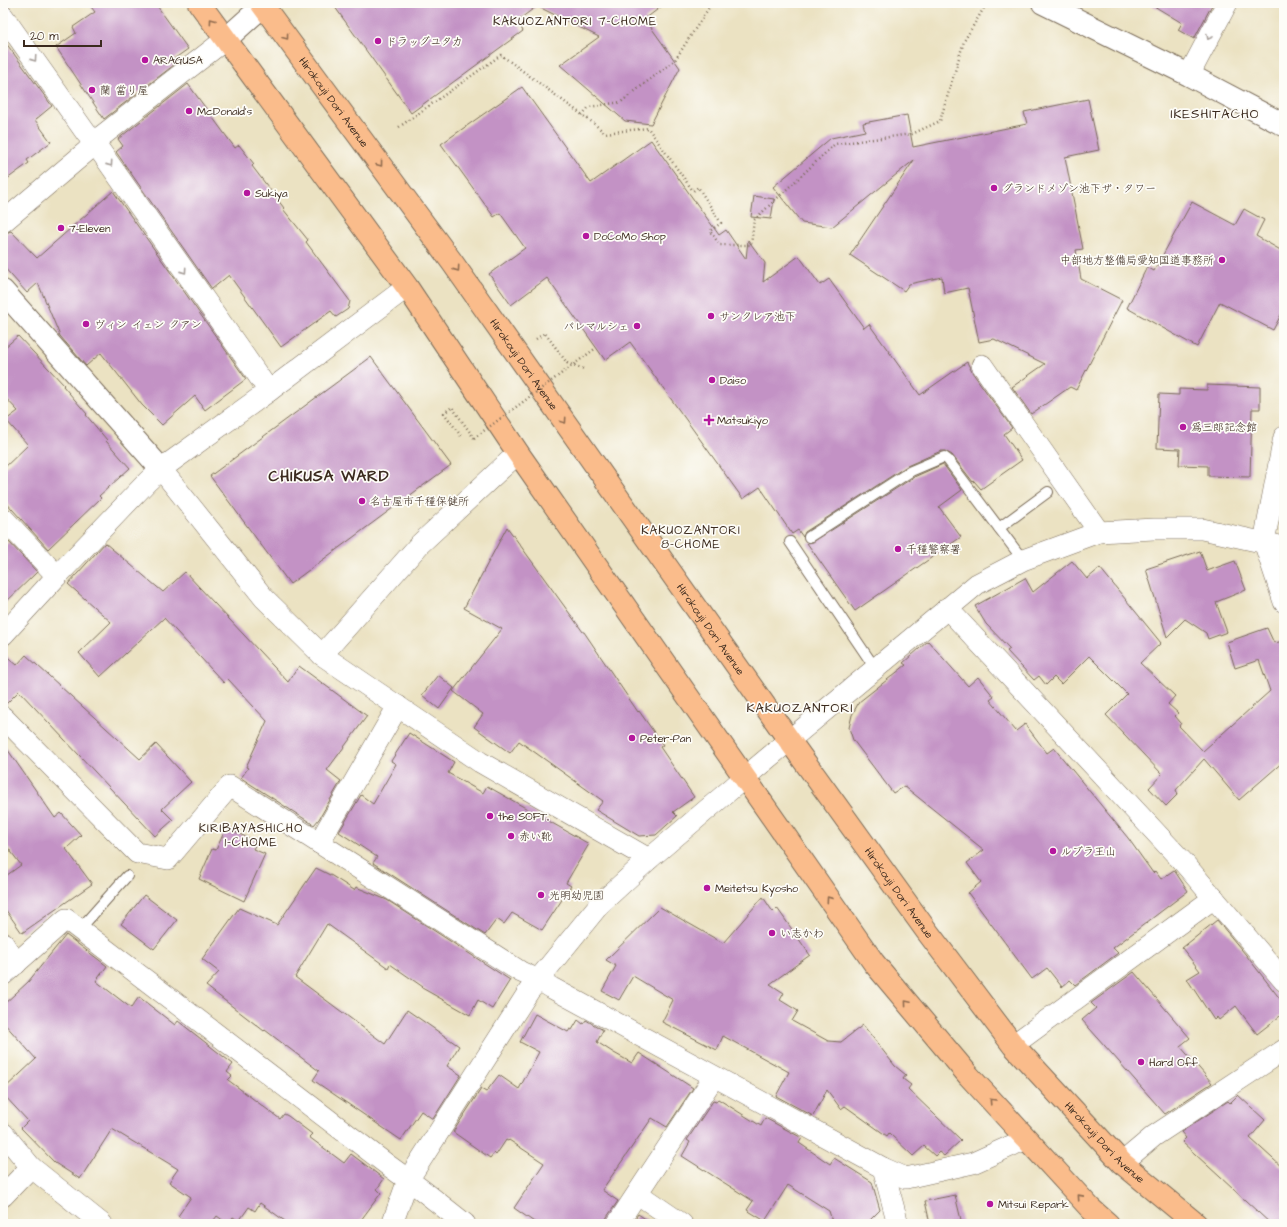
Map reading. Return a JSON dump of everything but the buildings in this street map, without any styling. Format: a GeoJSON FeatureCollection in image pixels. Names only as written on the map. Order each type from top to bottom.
{"type":"FeatureCollection","features":[{"type":"Feature","properties":{"kind":"main road"},"geometry":{"type":"LineString","coordinates":[[199,3],[407,287],[518,453],[874,963],[969,1076],[1091,1209],[1108,1224]]}},
{"type":"Feature","properties":{"kind":"main road","name":"Hirokouji Dori Avenue"},"geometry":{"type":"LineString","coordinates":[[263,4],[452,262],[789,740],[926,930],[1013,1045],[1122,1163],[1196,1224]]}},
{"type":"Feature","properties":{"kind":"street"},"geometry":{"type":"LineString","coordinates":[[1043,3],[1189,75],[1284,125]]}},
{"type":"Feature","properties":{"kind":"street"},"geometry":{"type":"LineString","coordinates":[[1189,75],[1227,3]]}},
{"type":"Feature","properties":{"kind":"street"},"geometry":{"type":"LineString","coordinates":[[3,222],[87,151],[94,142],[226,39],[263,4]]}},
{"type":"Feature","properties":{"kind":"street"},"geometry":{"type":"LineString","coordinates":[[3,16],[86,133],[94,142],[269,391]]}},
{"type":"Feature","properties":{"kind":"street"},"geometry":{"type":"LineString","coordinates":[[3,635],[57,576],[161,469],[269,391],[407,287]]}},
{"type":"Feature","properties":{"kind":"street"},"geometry":{"type":"LineString","coordinates":[[3,291],[161,469],[264,598],[322,655],[480,762],[649,859]]}},
{"type":"Feature","properties":{"kind":"street"},"geometry":{"type":"LineString","coordinates":[[982,365],[1099,532]]}},
{"type":"Feature","properties":{"kind":"street"},"geometry":{"type":"LineString","coordinates":[[1284,437],[1264,542],[1284,602]]}},
{"type":"Feature","properties":{"kind":"street"},"geometry":{"type":"LineString","coordinates":[[322,655],[420,544],[518,453]]}},
{"type":"Feature","properties":{"kind":"street"},"geometry":{"type":"LineString","coordinates":[[3,518],[57,576]]}},
{"type":"Feature","properties":{"kind":"street"},"geometry":{"type":"LineString","coordinates":[[392,1224],[408,1180],[529,991],[599,905],[649,859],[744,778],[977,584],[1023,560],[1099,532],[1154,529],[1202,530],[1284,547]]}},
{"type":"Feature","properties":{"kind":"street"},"geometry":{"type":"LineString","coordinates":[[947,608],[1280,968]]}},
{"type":"Feature","properties":{"kind":"street"},"geometry":{"type":"LineString","coordinates":[[319,843],[398,706]]}},
{"type":"Feature","properties":{"kind":"street"},"geometry":{"type":"LineString","coordinates":[[3,717],[137,854],[168,859],[230,786],[522,972],[883,1168],[906,1178],[973,1163],[1026,1139]]}},
{"type":"Feature","properties":{"kind":"street"},"geometry":{"type":"LineString","coordinates":[[1013,1045],[1214,898]]}},
{"type":"Feature","properties":{"kind":"street"},"geometry":{"type":"LineString","coordinates":[[3,943],[10,969],[66,919],[465,1224]]}},
{"type":"Feature","properties":{"kind":"street"},"geometry":{"type":"LineString","coordinates":[[1122,1163],[1154,1136],[1284,1050]]}},
{"type":"Feature","properties":{"kind":"street"},"geometry":{"type":"LineString","coordinates":[[617,1224],[714,1077]]}},
{"type":"Feature","properties":{"kind":"street"},"geometry":{"type":"LineString","coordinates":[[3,1133],[31,1167],[102,1224]]}},
{"type":"Feature","properties":{"kind":"street"},"geometry":{"type":"LineString","coordinates":[[3,1196],[31,1167]]}},
{"type":"Feature","properties":{"kind":"street"},"geometry":{"type":"LineString","coordinates":[[883,1168],[898,1224]]}},
{"type":"Feature","properties":{"kind":"street"},"geometry":{"type":"LineString","coordinates":[[638,1194],[682,1224]]}},
{"type":"Feature","properties":{"kind":"lane"},"geometry":{"type":"LineString","coordinates":[[809,537],[911,471],[944,457],[948,460],[1023,560]]}},
{"type":"Feature","properties":{"kind":"lane"},"geometry":{"type":"LineString","coordinates":[[999,528],[1048,492]]}},
{"type":"Feature","properties":{"kind":"lane"},"geometry":{"type":"LineString","coordinates":[[790,542],[875,668]]}},
{"type":"Feature","properties":{"kind":"lane"},"geometry":{"type":"LineString","coordinates":[[79,930],[127,876]]}},
{"type":"Feature","properties":{"kind":"path"},"geometry":{"type":"LineString","coordinates":[[582,115],[589,107],[621,102],[675,60],[712,3]]}},
{"type":"Feature","properties":{"kind":"path"},"geometry":{"type":"LineString","coordinates":[[399,128],[501,55],[605,133],[648,128],[693,191],[698,187],[722,223],[710,231],[720,245],[751,245],[754,220],[835,144],[912,134],[940,122],[964,41],[987,3]]}},
{"type":"Feature","properties":{"kind":"path"},"geometry":{"type":"LineString","coordinates":[[539,346],[535,340],[545,333],[567,363],[584,369]]}},
{"type":"Feature","properties":{"kind":"path"},"geometry":{"type":"LineString","coordinates":[[461,436],[444,413],[452,407],[474,438],[596,348]]}},
{"type":"Feature","properties":{"kind":"path"},"geometry":{"type":"LineString","coordinates":[[556,369],[560,374]]}},
{"type":"Feature","properties":{"kind":"place","name":"ドラッグユタカ"},"geometry":{"type":"Point","coordinates":[378,41]}},
{"type":"Feature","properties":{"kind":"place","name":"ARAGUSA"},"geometry":{"type":"Point","coordinates":[145,60]}},
{"type":"Feature","properties":{"kind":"place","name":"蘭 當り屋"},"geometry":{"type":"Point","coordinates":[92,90]}},
{"type":"Feature","properties":{"kind":"place","name":"McDonald's"},"geometry":{"type":"Point","coordinates":[189,111]}},
{"type":"Feature","properties":{"kind":"place","name":"グランドメゾン池下ザ・タワー"},"geometry":{"type":"Point","coordinates":[994,188]}},
{"type":"Feature","properties":{"kind":"place","name":"Sukiya"},"geometry":{"type":"Point","coordinates":[247,193]}},
{"type":"Feature","properties":{"kind":"place","name":"7-Eleven"},"geometry":{"type":"Point","coordinates":[61,228]}},
{"type":"Feature","properties":{"kind":"place","name":"DoCoMo Shop"},"geometry":{"type":"Point","coordinates":[586,236]}},
{"type":"Feature","properties":{"kind":"place","name":"中部地方整備局愛知国道事務所"},"geometry":{"type":"Point","coordinates":[1222,260]}},
{"type":"Feature","properties":{"kind":"place","name":"サンクレア池下"},"geometry":{"type":"Point","coordinates":[711,316]}},
{"type":"Feature","properties":{"kind":"place","name":"ヴィン イェン クアン"},"geometry":{"type":"Point","coordinates":[86,324]}},
{"type":"Feature","properties":{"kind":"place","name":"パレマルシェ"},"geometry":{"type":"Point","coordinates":[637,326]}},
{"type":"Feature","properties":{"kind":"place","name":"Daiso"},"geometry":{"type":"Point","coordinates":[712,380]}},
{"type":"Feature","properties":{"kind":"place","name":"Matsukiyo"},"geometry":{"type":"Point","coordinates":[709,420]}},
{"type":"Feature","properties":{"kind":"place","name":"爲三郎記念館"},"geometry":{"type":"Point","coordinates":[1183,427]}},
{"type":"Feature","properties":{"kind":"place","name":"名古屋市千種保健所"},"geometry":{"type":"Point","coordinates":[362,501]}},
{"type":"Feature","properties":{"kind":"place","name":"千種警察署"},"geometry":{"type":"Point","coordinates":[898,549]}},
{"type":"Feature","properties":{"kind":"place","name":"Peter-Pan"},"geometry":{"type":"Point","coordinates":[632,738]}},
{"type":"Feature","properties":{"kind":"place","name":"the SOFT."},"geometry":{"type":"Point","coordinates":[490,816]}},
{"type":"Feature","properties":{"kind":"place","name":"赤い靴"},"geometry":{"type":"Point","coordinates":[511,836]}},
{"type":"Feature","properties":{"kind":"place","name":"ルブラ王山"},"geometry":{"type":"Point","coordinates":[1053,851]}},
{"type":"Feature","properties":{"kind":"place","name":"Meitetsu Kyosho"},"geometry":{"type":"Point","coordinates":[707,888]}},
{"type":"Feature","properties":{"kind":"place","name":"光明幼児園"},"geometry":{"type":"Point","coordinates":[541,895]}},
{"type":"Feature","properties":{"kind":"place","name":"い志かわ"},"geometry":{"type":"Point","coordinates":[772,933]}},
{"type":"Feature","properties":{"kind":"place","name":"Hard Off"},"geometry":{"type":"Point","coordinates":[1141,1062]}},
{"type":"Feature","properties":{"kind":"place","name":"Mitsui Repark"},"geometry":{"type":"Point","coordinates":[990,1204]}},
{"type":"Feature","properties":{"kind":"district","name":"KAKUOZANTORI 7-CHOME"},"geometry":{"type":"Point","coordinates":[575,21]}},
{"type":"Feature","properties":{"kind":"district","name":"IKESHITACHO"},"geometry":{"type":"Point","coordinates":[1215,114]}},
{"type":"Feature","properties":{"kind":"district","name":"CHIKUSA WARD"},"geometry":{"type":"Point","coordinates":[329,476]}},
{"type":"Feature","properties":{"kind":"district","name":"KAKUOZANTORI 8-CHOME"},"geometry":{"type":"Point","coordinates":[691,537]}},
{"type":"Feature","properties":{"kind":"district","name":"KAKUOZANTORI"},"geometry":{"type":"Point","coordinates":[800,708]}},
{"type":"Feature","properties":{"kind":"district","name":"KIRIBAYASHICHO 1-CHOME"},"geometry":{"type":"Point","coordinates":[251,835]}}]}
